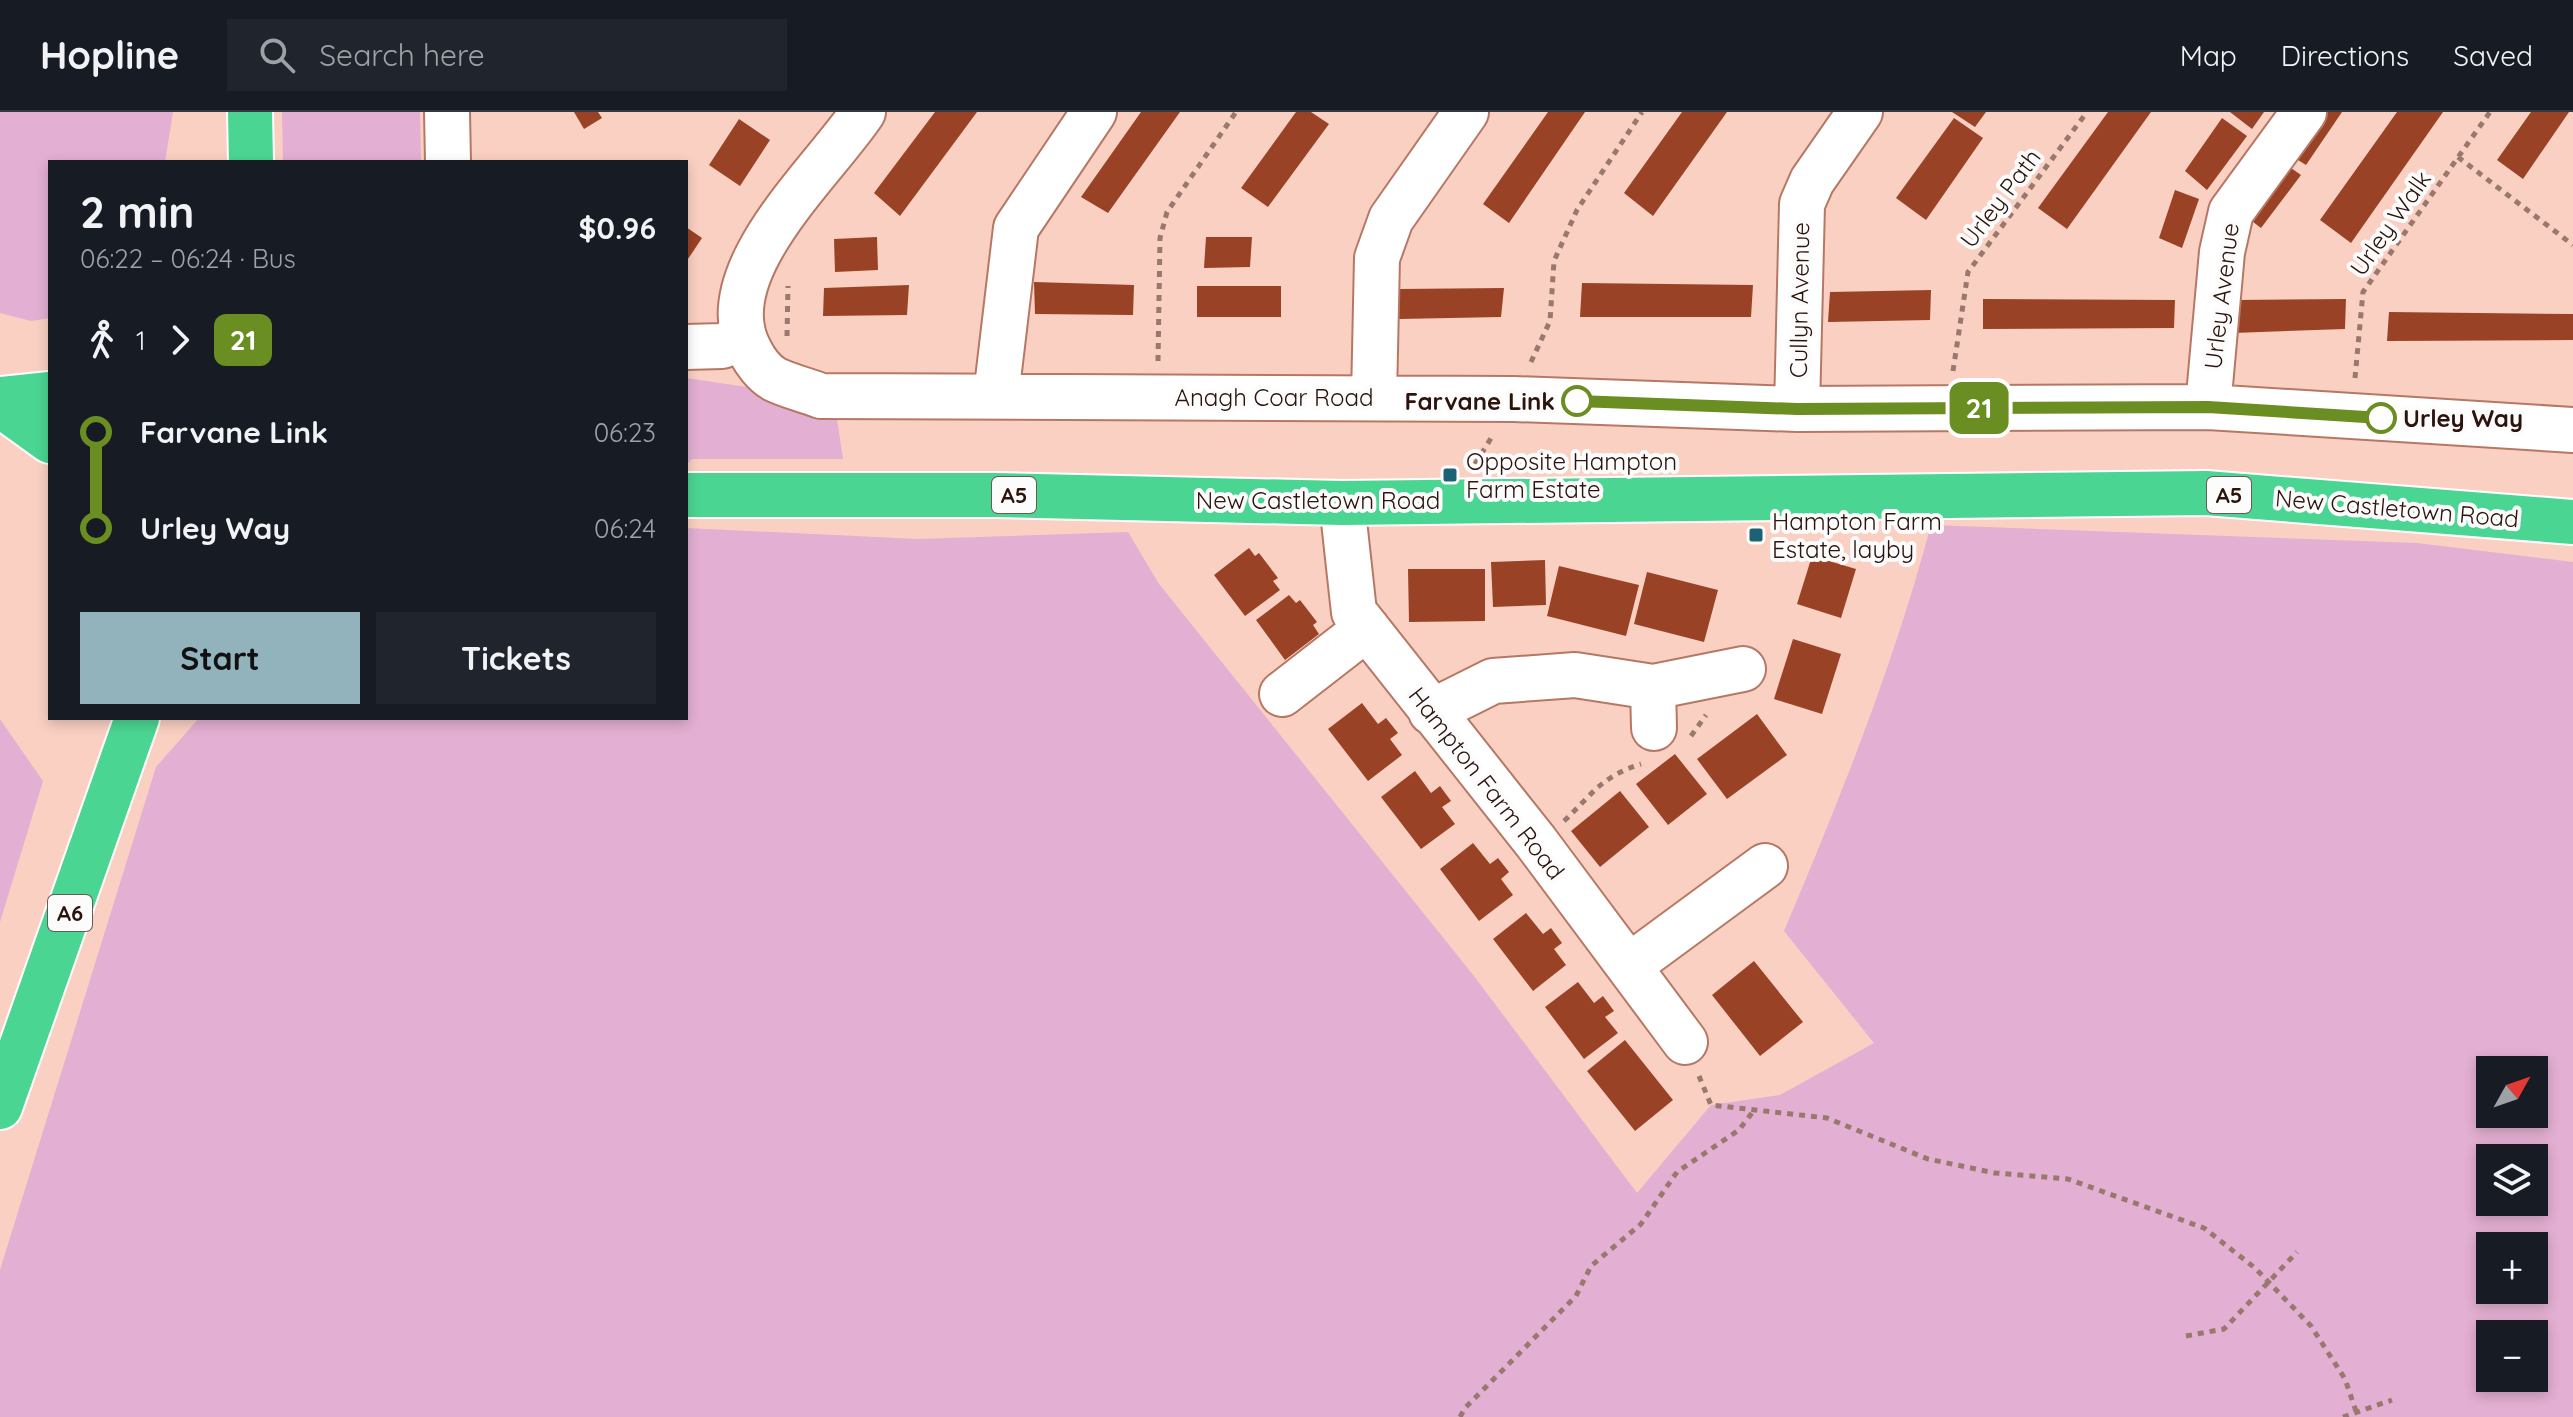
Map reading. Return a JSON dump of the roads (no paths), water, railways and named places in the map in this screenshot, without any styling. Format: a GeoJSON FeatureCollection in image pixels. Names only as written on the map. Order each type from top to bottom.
{"type":"FeatureCollection","features":[{"type":"Feature","properties":{"kind":"highway"},"geometry":{"type":"LineString","coordinates":[[250,112],[251,160]]}},
{"type":"Feature","properties":{"kind":"highway"},"geometry":{"type":"LineString","coordinates":[[0,402],[48,394]]}},
{"type":"Feature","properties":{"kind":"highway"},"geometry":{"type":"LineString","coordinates":[[0,402],[48,439]]}},
{"type":"Feature","properties":{"kind":"highway","name":"New Castletown Road"},"geometry":{"type":"LineString","coordinates":[[688,495],[995,495],[1342,503],[2206,493],[2573,522]]}},
{"type":"Feature","properties":{"kind":"highway","name":"A6"},"geometry":{"type":"LineString","coordinates":[[0,1107],[136,720]]}},
{"type":"Feature","properties":{"kind":"street"},"geometry":{"type":"LineString","coordinates":[[447,112],[448,160]]}},
{"type":"Feature","properties":{"kind":"street"},"geometry":{"type":"LineString","coordinates":[[688,347],[722,346],[743,338],[741,300],[753,266],[786,210],[863,112]]}},
{"type":"Feature","properties":{"kind":"street"},"geometry":{"type":"LineString","coordinates":[[996,396],[1016,228],[1094,112]]}},
{"type":"Feature","properties":{"kind":"street"},"geometry":{"type":"LineString","coordinates":[[1374,398],[1377,258],[1391,219],[1466,112]]}},
{"type":"Feature","properties":{"kind":"street","name":"Cullyn Avenue"},"geometry":{"type":"LineString","coordinates":[[1797,409],[1802,204],[1812,181],[1860,112]]}},
{"type":"Feature","properties":{"kind":"street","name":"Urley Avenue"},"geometry":{"type":"LineString","coordinates":[[2208,407],[2222,252],[2231,212],[2304,112]]}},
{"type":"Feature","properties":{"kind":"street","name":"Anagh Coar Road"},"geometry":{"type":"LineString","coordinates":[[743,338],[755,361],[772,378],[821,396],[1514,399],[1797,409],[2208,407],[2573,430]]}},
{"type":"Feature","properties":{"kind":"street","name":"Hampton Farm Road"},"geometry":{"type":"LineString","coordinates":[[1342,503],[1354,638],[1431,712],[1536,842],[1685,1042]]}},
{"type":"Feature","properties":{"kind":"street"},"geometry":{"type":"LineString","coordinates":[[1282,694],[1354,638]]}},
{"type":"Feature","properties":{"kind":"street"},"geometry":{"type":"LineString","coordinates":[[1431,712],[1493,681],[1575,675],[1659,730],[1697,681],[1743,669]]}},
{"type":"Feature","properties":{"kind":"street"},"geometry":{"type":"LineString","coordinates":[[1629,966],[1765,866]]}},
{"type":"Feature","properties":{"kind":"place","name":"Farvane Link"},"geometry":{"type":"Point","coordinates":[1577,401]}},
{"type":"Feature","properties":{"kind":"place","name":"Urley Way"},"geometry":{"type":"Point","coordinates":[2381,418]}},
{"type":"Feature","properties":{"kind":"place","name":"Opposite Hampton Farm Estate"},"geometry":{"type":"Point","coordinates":[1450,475]}},
{"type":"Feature","properties":{"kind":"place","name":"Hampton Farm Estate, layby"},"geometry":{"type":"Point","coordinates":[1756,535]}}]}
